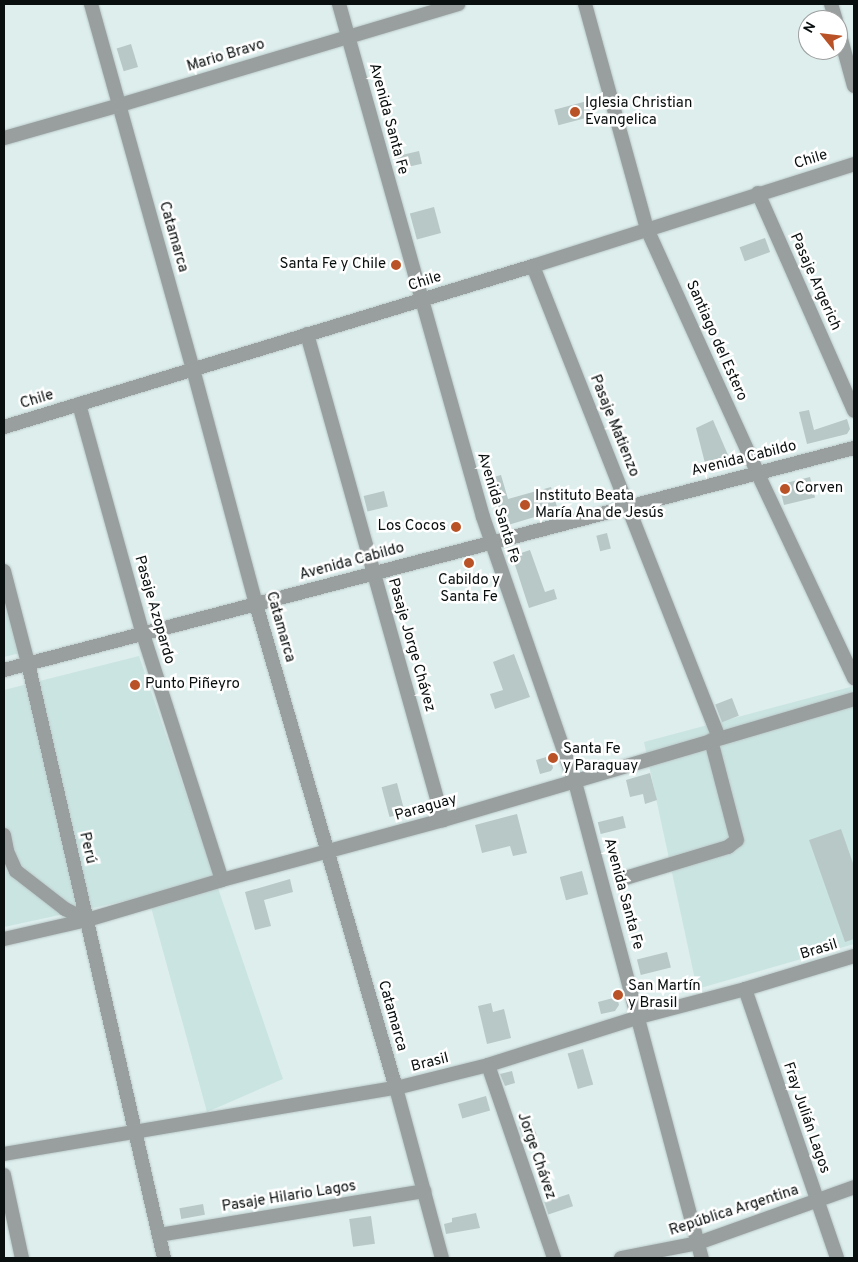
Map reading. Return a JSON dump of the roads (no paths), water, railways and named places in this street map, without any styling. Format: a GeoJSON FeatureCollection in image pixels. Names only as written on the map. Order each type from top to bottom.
{"type":"FeatureCollection","features":[{"type":"Feature","properties":{"kind":"street","name":"Catamarca"},"geometry":{"type":"LineString","coordinates":[[91,4],[193,369],[256,604],[396,1088],[442,1258]]}},
{"type":"Feature","properties":{"kind":"street","name":"Avenida Santa Fe"},"geometry":{"type":"LineString","coordinates":[[339,4],[420,300],[491,542],[576,782],[702,1258]]}},
{"type":"Feature","properties":{"kind":"street","name":"Mario Bravo"},"geometry":{"type":"LineString","coordinates":[[4,138],[458,4]]}},
{"type":"Feature","properties":{"kind":"street","name":"Santiago del Estero"},"geometry":{"type":"LineString","coordinates":[[585,4],[647,229],[757,472],[854,678]]}},
{"type":"Feature","properties":{"kind":"street"},"geometry":{"type":"LineString","coordinates":[[847,60],[854,86]]}},
{"type":"Feature","properties":{"kind":"street","name":"Chile"},"geometry":{"type":"LineString","coordinates":[[4,428],[533,266],[854,164]]}},
{"type":"Feature","properties":{"kind":"street","name":"Pasaje Argerich"},"geometry":{"type":"LineString","coordinates":[[758,193],[854,411]]}},
{"type":"Feature","properties":{"kind":"street","name":"Pasaje Matienzo"},"geometry":{"type":"LineString","coordinates":[[533,266],[628,505],[715,739],[737,840],[728,847],[622,879]]}},
{"type":"Feature","properties":{"kind":"street","name":"Pasaje Jorge Chávez"},"geometry":{"type":"LineString","coordinates":[[307,334],[443,820]]}},
{"type":"Feature","properties":{"kind":"street","name":"Pasaje Azopardo"},"geometry":{"type":"LineString","coordinates":[[79,404],[143,634],[222,880]]}},
{"type":"Feature","properties":{"kind":"street","name":"Avenida Cabildo"},"geometry":{"type":"LineString","coordinates":[[4,670],[628,505],[854,448]]}},
{"type":"Feature","properties":{"kind":"street","name":"Perú"},"geometry":{"type":"LineString","coordinates":[[4,571],[28,664],[164,1258]]}},
{"type":"Feature","properties":{"kind":"street","name":"Paraguay"},"geometry":{"type":"LineString","coordinates":[[4,939],[87,920],[222,880],[443,820],[854,699]]}},
{"type":"Feature","properties":{"kind":"street"},"geometry":{"type":"LineString","coordinates":[[4,835],[7,852],[16,871],[65,910],[87,920]]}},
{"type":"Feature","properties":{"kind":"street","name":"Brasil"},"geometry":{"type":"LineString","coordinates":[[4,1154],[396,1088],[488,1065],[639,1017],[745,989],[854,956]]}},
{"type":"Feature","properties":{"kind":"street","name":"Fray Julián Lagos"},"geometry":{"type":"LineString","coordinates":[[745,989],[837,1258]]}},
{"type":"Feature","properties":{"kind":"street","name":"Jorge Chávez"},"geometry":{"type":"LineString","coordinates":[[488,1065],[554,1258]]}},
{"type":"Feature","properties":{"kind":"street"},"geometry":{"type":"LineString","coordinates":[[4,1175],[22,1258]]}},
{"type":"Feature","properties":{"kind":"street","name":"República Argentina"},"geometry":{"type":"LineString","coordinates":[[621,1258],[698,1243],[854,1188]]}},
{"type":"Feature","properties":{"kind":"street","name":"Pasaje Hilario Lagos"},"geometry":{"type":"LineString","coordinates":[[159,1235],[424,1191]]}},
{"type":"Feature","properties":{"kind":"place","name":"Iglesia Christian Evangelica"},"geometry":{"type":"Point","coordinates":[575,112]}},
{"type":"Feature","properties":{"kind":"place","name":"Santa Fe y Chile"},"geometry":{"type":"Point","coordinates":[396,265]}},
{"type":"Feature","properties":{"kind":"place","name":"Corven"},"geometry":{"type":"Point","coordinates":[785,489]}},
{"type":"Feature","properties":{"kind":"place","name":"Instituto Beata María Ana de Jesús"},"geometry":{"type":"Point","coordinates":[525,505]}},
{"type":"Feature","properties":{"kind":"place","name":"Los Cocos"},"geometry":{"type":"Point","coordinates":[456,527]}},
{"type":"Feature","properties":{"kind":"place","name":"Cabildo y Santa Fe"},"geometry":{"type":"Point","coordinates":[469,563]}},
{"type":"Feature","properties":{"kind":"place","name":"Punto Piñeyro"},"geometry":{"type":"Point","coordinates":[135,685]}},
{"type":"Feature","properties":{"kind":"place","name":"Santa Fe y Paraguay"},"geometry":{"type":"Point","coordinates":[553,758]}},
{"type":"Feature","properties":{"kind":"place","name":"San Martín y Brasil"},"geometry":{"type":"Point","coordinates":[618,995]}}]}
